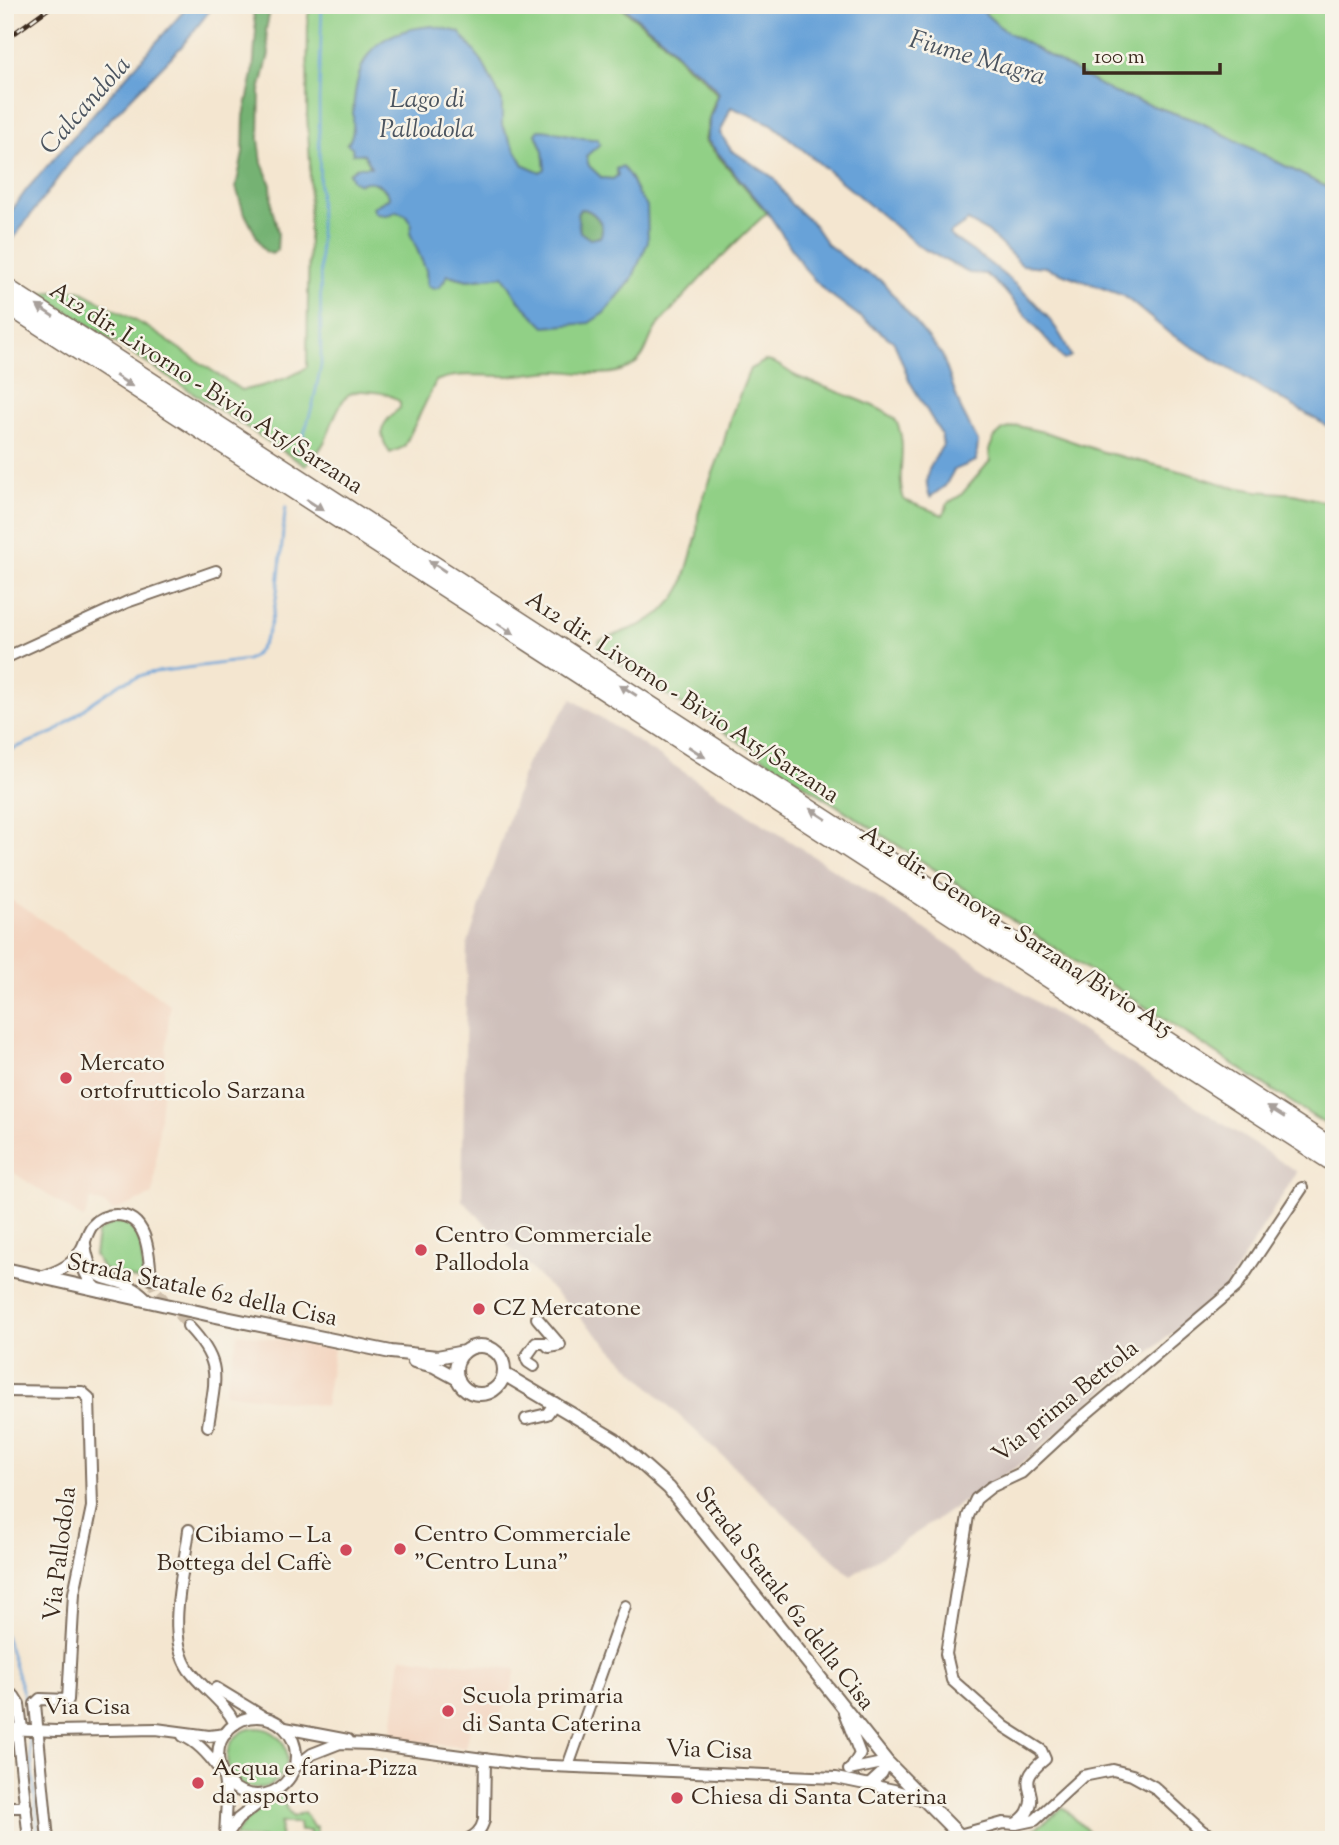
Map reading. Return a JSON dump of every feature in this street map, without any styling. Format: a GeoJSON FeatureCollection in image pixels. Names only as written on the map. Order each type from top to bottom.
{"type":"FeatureCollection","features":[{"type":"Feature","properties":{"kind":"highway","name":"A12 dir. Livorno - Bivio A15/Sarzana"},"geometry":{"type":"LineString","coordinates":[[5,286],[1334,1148]]}},
{"type":"Feature","properties":{"kind":"highway","name":"A12 dir. Genova - Sarzana/Bivio A15"},"geometry":{"type":"LineString","coordinates":[[5,304],[1334,1164]]}},
{"type":"Feature","properties":{"kind":"main road","name":"Strada Statale 62 della Cisa"},"geometry":{"type":"LineString","coordinates":[[5,1269],[391,1352],[437,1357],[464,1352],[477,1346],[491,1348],[503,1361],[504,1374],[615,1440],[669,1488],[887,1762],[962,1837]]}},
{"type":"Feature","properties":{"kind":"main road","name":"Strada Statale 62 della Cisa"},"geometry":{"type":"LineString","coordinates":[[391,1352],[433,1366],[458,1379],[464,1388],[473,1393],[520,1391],[555,1403]]}},
{"type":"Feature","properties":{"kind":"main road"},"geometry":{"type":"LineString","coordinates":[[458,1379],[456,1367],[464,1352]]}},
{"type":"Feature","properties":{"kind":"main road"},"geometry":{"type":"LineString","coordinates":[[491,1392],[500,1384],[504,1374]]}},
{"type":"Feature","properties":{"kind":"street"},"geometry":{"type":"LineString","coordinates":[[5,658],[127,602],[216,571]]}},
{"type":"Feature","properties":{"kind":"street","name":"Via prima Bettola"},"geometry":{"type":"LineString","coordinates":[[1016,1824],[1028,1812],[1031,1801],[1026,1781],[1030,1773],[1045,1759],[1044,1755],[1005,1727],[953,1680],[946,1654],[968,1516],[976,1499],[991,1487],[1021,1473],[1074,1424],[1236,1287],[1302,1188]]}},
{"type":"Feature","properties":{"kind":"street"},"geometry":{"type":"LineString","coordinates":[[39,1278],[54,1273],[75,1260],[92,1225],[102,1217],[113,1214],[126,1216],[143,1232],[149,1246],[151,1279]]}},
{"type":"Feature","properties":{"kind":"street"},"geometry":{"type":"LineString","coordinates":[[85,1241],[82,1266],[89,1282],[100,1291]]}},
{"type":"Feature","properties":{"kind":"street"},"geometry":{"type":"LineString","coordinates":[[85,1241],[88,1263],[99,1275],[135,1289],[149,1301]]}},
{"type":"Feature","properties":{"kind":"street"},"geometry":{"type":"LineString","coordinates":[[534,1366],[526,1357],[536,1343],[545,1343],[549,1347],[560,1345],[537,1318]]}},
{"type":"Feature","properties":{"kind":"street"},"geometry":{"type":"LineString","coordinates":[[188,1326],[204,1343],[212,1356],[216,1371],[208,1426]]}},
{"type":"Feature","properties":{"kind":"street","name":"Via Pallodola"},"geometry":{"type":"LineString","coordinates":[[5,1391],[82,1392],[89,1398],[92,1507],[74,1593],[68,1700],[40,1699],[35,1704],[38,1730]]}},
{"type":"Feature","properties":{"kind":"street"},"geometry":{"type":"LineString","coordinates":[[526,1419],[547,1414],[555,1403]]}},
{"type":"Feature","properties":{"kind":"street"},"geometry":{"type":"LineString","coordinates":[[189,1531],[176,1626],[182,1660],[199,1682],[219,1699],[235,1724]]}},
{"type":"Feature","properties":{"kind":"street"},"geometry":{"type":"LineString","coordinates":[[568,1766],[625,1606]]}},
{"type":"Feature","properties":{"kind":"street"},"geometry":{"type":"LineString","coordinates":[[190,1671],[225,1696],[283,1727],[295,1746],[294,1768],[284,1784],[249,1809],[224,1838]]}},
{"type":"Feature","properties":{"kind":"street"},"geometry":{"type":"LineString","coordinates":[[5,1695],[14,1696],[19,1704],[15,1729]]}},
{"type":"Feature","properties":{"kind":"street"},"geometry":{"type":"LineString","coordinates":[[843,1709],[860,1754],[851,1769]]}},
{"type":"Feature","properties":{"kind":"street"},"geometry":{"type":"LineString","coordinates":[[224,1838],[227,1800],[218,1755],[220,1743],[235,1724],[245,1719],[268,1719]]}},
{"type":"Feature","properties":{"kind":"street","name":"Via Cisa"},"geometry":{"type":"LineString","coordinates":[[283,1727],[371,1744],[528,1765],[836,1778],[870,1784],[924,1801]]}},
{"type":"Feature","properties":{"kind":"street","name":"Via Cisa"},"geometry":{"type":"LineString","coordinates":[[29,1840],[15,1729],[156,1729],[209,1735],[226,1734]]}},
{"type":"Feature","properties":{"kind":"street","name":"Via Cisa"},"geometry":{"type":"LineString","coordinates":[[156,1729],[192,1739],[212,1758],[223,1775]]}},
{"type":"Feature","properties":{"kind":"street"},"geometry":{"type":"LineString","coordinates":[[38,1730],[48,1840]]}},
{"type":"Feature","properties":{"kind":"street","name":"Via Cisa"},"geometry":{"type":"LineString","coordinates":[[294,1768],[312,1754],[340,1743],[371,1744]]}},
{"type":"Feature","properties":{"kind":"street"},"geometry":{"type":"LineString","coordinates":[[467,1840],[482,1828],[484,1820],[485,1759]]}},
{"type":"Feature","properties":{"kind":"street"},"geometry":{"type":"LineString","coordinates":[[836,1778],[851,1769],[887,1762]]}},
{"type":"Feature","properties":{"kind":"street"},"geometry":{"type":"LineString","coordinates":[[870,1784],[882,1773],[887,1762]]}},
{"type":"Feature","properties":{"kind":"street"},"geometry":{"type":"LineString","coordinates":[[962,1837],[1003,1823],[1016,1824],[1035,1820],[1083,1776],[1113,1770],[1132,1775],[1153,1787],[1202,1831],[1220,1840]]}},
{"type":"Feature","properties":{"kind":"street"},"geometry":{"type":"LineString","coordinates":[[223,1775],[232,1787],[243,1793],[266,1794],[277,1790]]}},
{"type":"Feature","properties":{"kind":"street"},"geometry":{"type":"LineString","coordinates":[[5,1807],[26,1807]]}},
{"type":"Feature","properties":{"kind":"shaded area"},"geometry":{"type":"Polygon","coordinates":[[[572,699],[1297,1172],[1225,1288],[1024,1462],[851,1576],[672,1409],[462,1200],[467,946],[527,762],[572,699]]]}},
{"type":"Feature","properties":{"kind":"shaded area"},"geometry":{"type":"Polygon","coordinates":[[[5,896],[170,1004],[153,1195],[113,1211],[91,1199],[84,1219],[5,1167],[5,896]]]}},
{"type":"Feature","properties":{"kind":"shaded area"},"geometry":{"type":"Polygon","coordinates":[[[238,1333],[334,1349],[325,1406],[224,1393],[238,1333]]]}},
{"type":"Feature","properties":{"kind":"shaded area","name":"Scuola primaria di Santa Caterina"},"geometry":{"type":"Polygon","coordinates":[[[401,1657],[516,1669],[509,1699],[495,1723],[471,1724],[466,1748],[391,1738],[401,1657]]]}},
{"type":"Feature","properties":{"kind":"green space"},"geometry":{"type":"Polygon","coordinates":[[[252,5],[271,5],[266,30],[269,54],[260,91],[259,139],[262,163],[271,185],[272,208],[278,232],[277,250],[272,254],[262,247],[243,210],[236,187],[243,153],[244,116],[253,74],[256,31],[252,5]]]}},
{"type":"Feature","properties":{"kind":"green space"},"geometry":{"type":"Polygon","coordinates":[[[311,5],[618,5],[662,40],[717,94],[705,141],[767,213],[711,267],[659,324],[641,358],[630,367],[604,374],[551,371],[509,376],[463,375],[436,381],[404,447],[390,453],[382,433],[388,418],[400,408],[400,402],[383,393],[355,392],[342,402],[324,443],[306,466],[39,293],[79,290],[147,327],[241,390],[275,382],[307,367],[310,162],[307,115],[308,16],[311,5]],[[482,61],[352,138],[347,143],[364,154],[371,168],[358,167],[349,173],[372,182],[387,192],[390,198],[373,207],[376,213],[386,215],[396,211],[406,215],[412,225],[410,233],[426,270],[427,286],[440,286],[448,275],[468,280],[503,276],[520,302],[638,197],[632,180],[621,167],[616,169],[618,175],[613,179],[602,178],[589,166],[586,156],[599,144],[597,139],[552,132],[536,134],[543,151],[545,169],[540,172],[524,165],[502,126],[502,101],[482,61]]]}},
{"type":"Feature","properties":{"kind":"green space"},"geometry":{"type":"Polygon","coordinates":[[[976,5],[1334,5],[1334,191],[1200,122],[1112,92],[1002,29],[976,5]]]}},
{"type":"Feature","properties":{"kind":"green space"},"geometry":{"type":"Polygon","coordinates":[[[580,209],[590,212],[600,223],[600,237],[590,239],[580,232],[577,214],[580,209]]]}},
{"type":"Feature","properties":{"kind":"green space"},"geometry":{"type":"Polygon","coordinates":[[[765,361],[890,415],[900,431],[904,500],[943,515],[948,503],[961,495],[990,461],[989,450],[994,438],[1003,430],[1018,426],[1229,486],[1294,494],[1334,504],[1334,1130],[598,650],[599,641],[641,625],[662,612],[682,586],[697,535],[702,501],[721,452],[731,416],[750,369],[765,361]]]}},
{"type":"Feature","properties":{"kind":"green space"},"geometry":{"type":"Polygon","coordinates":[[[123,1222],[137,1235],[140,1242],[146,1283],[103,1269],[94,1255],[97,1233],[113,1223],[123,1222]]]}},
{"type":"Feature","properties":{"kind":"green space"},"geometry":{"type":"Polygon","coordinates":[[[251,1728],[263,1728],[282,1741],[287,1758],[285,1770],[274,1783],[263,1788],[251,1788],[232,1775],[227,1764],[227,1752],[240,1733],[251,1728]]]}},
{"type":"Feature","properties":{"kind":"green space"},"geometry":{"type":"Polygon","coordinates":[[[283,1795],[291,1799],[285,1806],[292,1817],[304,1812],[314,1828],[317,1827],[316,1840],[290,1840],[310,1837],[310,1831],[300,1831],[299,1823],[281,1823],[280,1840],[234,1837],[250,1818],[283,1795]]]}},
{"type":"Feature","properties":{"kind":"green space"},"geometry":{"type":"Polygon","coordinates":[[[1063,1807],[1097,1840],[981,1840],[998,1831],[1030,1830],[1044,1823],[1063,1807]]]}},
{"type":"Feature","properties":{"kind":"water","name":"Calcandola"},"geometry":{"type":"Polygon","coordinates":[[[189,5],[214,5],[181,47],[75,155],[5,250],[5,220],[27,189],[189,5]]]}},
{"type":"Feature","properties":{"kind":"water","name":"Fiume Magra"},"geometry":{"type":"Polygon","coordinates":[[[621,5],[976,5],[1002,29],[1112,92],[1200,122],[1334,191],[1334,430],[1169,333],[1124,296],[1045,267],[1022,265],[988,232],[968,221],[949,234],[1025,293],[1047,316],[1071,356],[1064,360],[1004,290],[986,274],[969,273],[920,247],[772,124],[731,107],[720,133],[731,150],[774,178],[791,204],[814,225],[827,244],[859,269],[882,281],[942,355],[961,409],[978,442],[976,461],[954,470],[945,486],[930,497],[927,475],[943,445],[941,434],[910,382],[894,342],[824,290],[807,272],[766,210],[707,140],[710,118],[719,93],[700,72],[689,66],[663,39],[621,5]]]}},
{"type":"Feature","properties":{"kind":"water","name":"Lago di Pallodola"},"geometry":{"type":"Polygon","coordinates":[[[432,26],[459,32],[482,61],[502,101],[502,126],[524,165],[540,172],[545,169],[543,151],[536,134],[539,130],[546,130],[597,139],[600,144],[586,156],[589,166],[602,178],[613,179],[618,175],[616,169],[622,167],[629,176],[647,206],[648,242],[631,281],[604,313],[589,323],[545,327],[520,302],[503,276],[468,280],[448,275],[440,287],[434,289],[427,286],[426,270],[410,233],[412,225],[406,215],[396,211],[386,215],[375,213],[373,207],[390,198],[388,193],[377,183],[359,184],[352,180],[349,173],[358,167],[371,167],[364,154],[353,154],[352,147],[347,144],[352,133],[358,76],[372,50],[382,41],[412,29],[432,26]],[[580,209],[577,214],[580,232],[590,239],[600,237],[600,223],[594,214],[580,209]]]}},
{"type":"Feature","properties":{"kind":"waterway"},"geometry":{"type":"LineString","coordinates":[[298,454],[321,365],[319,99],[322,5]]}},
{"type":"Feature","properties":{"kind":"waterway"},"geometry":{"type":"LineString","coordinates":[[5,752],[55,732],[121,683],[148,673],[247,660],[259,650],[273,614],[286,507]]}},
{"type":"Feature","properties":{"kind":"waterway"},"geometry":{"type":"LineString","coordinates":[[5,1635],[26,1702],[28,1723]]}},
{"type":"Feature","properties":{"kind":"waterway"},"geometry":{"type":"LineString","coordinates":[[29,1737],[39,1840]]}},
{"type":"Feature","properties":{"kind":"tunnel"},"geometry":{"type":"LineString","coordinates":[[151,1279],[155,1289],[188,1326]]}},
{"type":"Feature","properties":{"kind":"railway"},"geometry":{"type":"LineString","coordinates":[[5,40],[53,5]]}},
{"type":"Feature","properties":{"kind":"place","name":"Mercato ortofrutticolo Sarzana"},"geometry":{"type":"Point","coordinates":[66,1078]}},
{"type":"Feature","properties":{"kind":"place","name":"Centro Commerciale Pallodola"},"geometry":{"type":"Point","coordinates":[421,1250]}},
{"type":"Feature","properties":{"kind":"place","name":"CZ Mercatone"},"geometry":{"type":"Point","coordinates":[479,1309]}},
{"type":"Feature","properties":{"kind":"place","name":"Centro Commerciale \"Centro Luna\""},"geometry":{"type":"Point","coordinates":[400,1549]}},
{"type":"Feature","properties":{"kind":"place","name":"Cibiamo – La Bottega del Caffè"},"geometry":{"type":"Point","coordinates":[346,1550]}},
{"type":"Feature","properties":{"kind":"place","name":"Scuola primaria di Santa Caterina"},"geometry":{"type":"Point","coordinates":[448,1711]}},
{"type":"Feature","properties":{"kind":"place","name":"Acqua e farina-Pizza da asporto"},"geometry":{"type":"Point","coordinates":[198,1783]}},
{"type":"Feature","properties":{"kind":"place","name":"Chiesa di Santa Caterina"},"geometry":{"type":"Point","coordinates":[677,1798]}}]}
